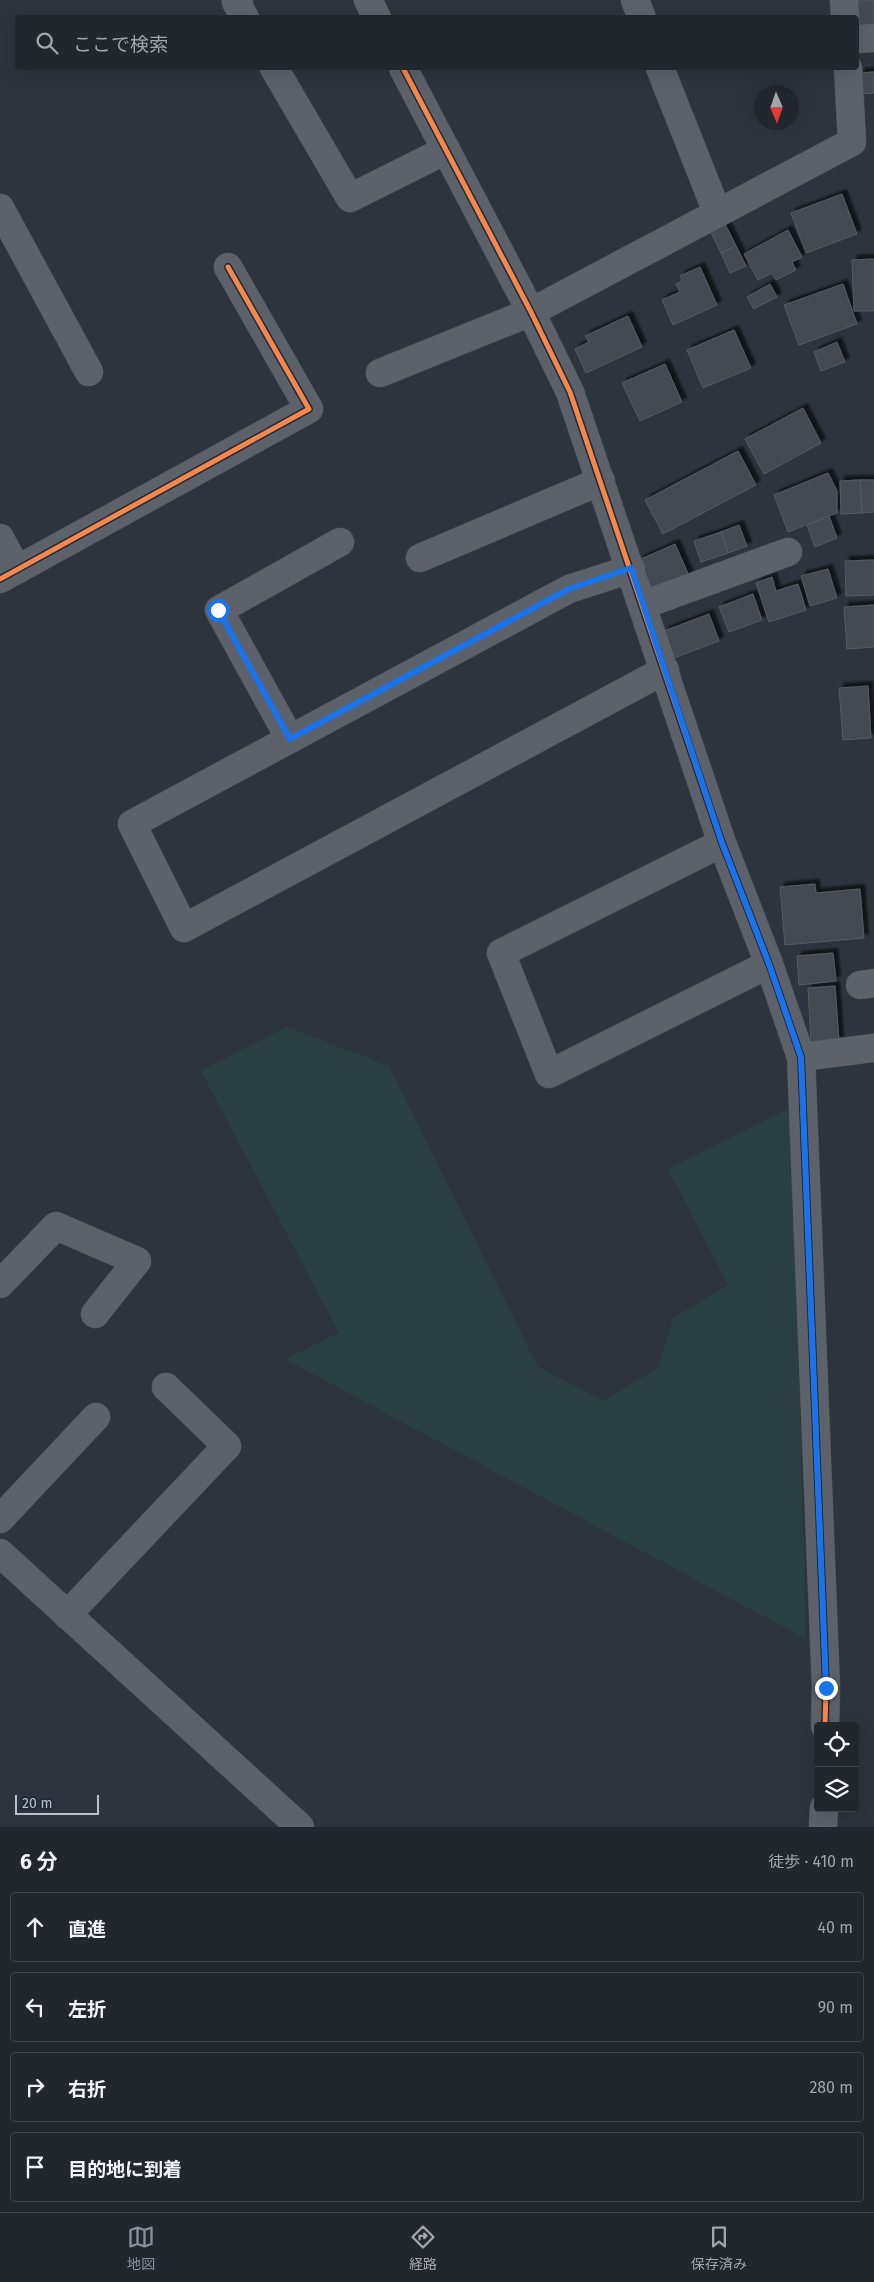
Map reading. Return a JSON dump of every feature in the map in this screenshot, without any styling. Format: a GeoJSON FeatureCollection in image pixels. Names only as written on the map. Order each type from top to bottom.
{"type":"FeatureCollection","features":[{"type":"Feature","properties":{"kind":"street"},"geometry":{"type":"LineString","coordinates":[[239,0],[236,2],[243,15]]}},
{"type":"Feature","properties":{"kind":"street"},"geometry":{"type":"LineString","coordinates":[[636,0],[641,15]]}},
{"type":"Feature","properties":{"kind":"street"},"geometry":{"type":"LineString","coordinates":[[844,0],[845,15]]}},
{"type":"Feature","properties":{"kind":"street"},"geometry":{"type":"LineString","coordinates":[[859,39],[874,38]]}},
{"type":"Feature","properties":{"kind":"street"},"geometry":{"type":"LineString","coordinates":[[275,70],[350,198],[446,150]]}},
{"type":"Feature","properties":{"kind":"street"},"geometry":{"type":"LineString","coordinates":[[404,70],[531,312],[570,392],[631,568],[722,843],[769,964],[801,1057],[826,1688],[825,1722]]}},
{"type":"Feature","properties":{"kind":"street"},"geometry":{"type":"LineString","coordinates":[[661,70],[717,212]]}},
{"type":"Feature","properties":{"kind":"street"},"geometry":{"type":"LineString","coordinates":[[380,373],[531,312],[852,142],[848,70]]}},
{"type":"Feature","properties":{"kind":"street"},"geometry":{"type":"LineString","coordinates":[[0,208],[89,372]]}},
{"type":"Feature","properties":{"kind":"street"},"geometry":{"type":"LineString","coordinates":[[0,538],[8,574],[308,409],[228,267]]}},
{"type":"Feature","properties":{"kind":"street"},"geometry":{"type":"LineString","coordinates":[[420,558],[601,481]]}},
{"type":"Feature","properties":{"kind":"street"},"geometry":{"type":"LineString","coordinates":[[290,739],[218,610],[340,542]]}},
{"type":"Feature","properties":{"kind":"street"},"geometry":{"type":"LineString","coordinates":[[643,605],[788,552]]}},
{"type":"Feature","properties":{"kind":"street"},"geometry":{"type":"LineString","coordinates":[[631,568],[569,589],[132,824],[184,928],[665,670]]}},
{"type":"Feature","properties":{"kind":"street"},"geometry":{"type":"LineString","coordinates":[[722,843],[501,953],[549,1074],[769,964]]}},
{"type":"Feature","properties":{"kind":"street"},"geometry":{"type":"LineString","coordinates":[[801,1057],[874,1048]]}},
{"type":"Feature","properties":{"kind":"street"},"geometry":{"type":"LineString","coordinates":[[0,1284],[56,1226],[137,1261],[95,1314]]}},
{"type":"Feature","properties":{"kind":"street"},"geometry":{"type":"LineString","coordinates":[[67,1615],[227,1446],[166,1386]]}},
{"type":"Feature","properties":{"kind":"street"},"geometry":{"type":"LineString","coordinates":[[0,1520],[96,1417]]}},
{"type":"Feature","properties":{"kind":"street"},"geometry":{"type":"LineString","coordinates":[[0,1554],[291,1824]]}},
{"type":"Feature","properties":{"kind":"street"},"geometry":{"type":"LineString","coordinates":[[823,1827],[824,1812]]}},
{"type":"Feature","properties":{"kind":"green space"},"geometry":{"type":"Polygon","coordinates":[[[287,1027],[389,1066],[538,1367],[603,1401],[658,1368],[673,1318],[728,1285],[668,1169],[792,1107],[806,1639],[285,1359],[339,1333],[201,1071],[287,1027]]]}},
{"type":"Feature","properties":{"kind":"building"},"geometry":{"type":"Polygon","coordinates":[[[858,0],[874,0],[874,29],[860,30],[858,0]]]}},
{"type":"Feature","properties":{"kind":"building"},"geometry":{"type":"Polygon","coordinates":[[[874,72],[874,93],[861,94],[860,73],[874,72]]]}},
{"type":"Feature","properties":{"kind":"building"},"geometry":{"type":"Polygon","coordinates":[[[842,194],[857,234],[806,253],[791,213],[842,194]]]}},
{"type":"Feature","properties":{"kind":"building"},"geometry":{"type":"Polygon","coordinates":[[[724,222],[736,246],[721,253],[709,229],[724,222]]]}},
{"type":"Feature","properties":{"kind":"building"},"geometry":{"type":"Polygon","coordinates":[[[788,230],[802,257],[792,262],[796,270],[776,280],[772,273],[758,280],[744,254],[788,230]]]}},
{"type":"Feature","properties":{"kind":"building"},"geometry":{"type":"Polygon","coordinates":[[[736,246],[746,266],[730,273],[721,253],[736,246]]]}},
{"type":"Feature","properties":{"kind":"building"},"geometry":{"type":"Polygon","coordinates":[[[874,259],[874,311],[854,311],[852,260],[874,259]]]}},
{"type":"Feature","properties":{"kind":"building"},"geometry":{"type":"Polygon","coordinates":[[[700,267],[717,305],[673,325],[662,300],[680,292],[676,284],[682,281],[680,276],[700,267]]]}},
{"type":"Feature","properties":{"kind":"building"},"geometry":{"type":"Polygon","coordinates":[[[770,284],[777,297],[754,309],[747,297],[770,284]]]}},
{"type":"Feature","properties":{"kind":"building"},"geometry":{"type":"Polygon","coordinates":[[[843,284],[857,324],[799,345],[784,305],[843,284]]]}},
{"type":"Feature","properties":{"kind":"building"},"geometry":{"type":"Polygon","coordinates":[[[628,316],[642,347],[586,373],[575,349],[589,342],[585,336],[628,316]]]}},
{"type":"Feature","properties":{"kind":"building"},"geometry":{"type":"Polygon","coordinates":[[[734,330],[751,368],[703,388],[687,350],[734,330]]]}},
{"type":"Feature","properties":{"kind":"building"},"geometry":{"type":"Polygon","coordinates":[[[837,342],[845,362],[821,371],[814,352],[837,342]]]}},
{"type":"Feature","properties":{"kind":"building"},"geometry":{"type":"Polygon","coordinates":[[[665,364],[682,402],[640,421],[622,383],[665,364]]]}},
{"type":"Feature","properties":{"kind":"building"},"geometry":{"type":"Polygon","coordinates":[[[803,408],[821,443],[764,474],[745,439],[803,408]]]}},
{"type":"Feature","properties":{"kind":"building"},"geometry":{"type":"Polygon","coordinates":[[[738,451],[756,485],[663,534],[645,500],[738,451]]]}},
{"type":"Feature","properties":{"kind":"building"},"geometry":{"type":"Polygon","coordinates":[[[828,473],[837,491],[837,513],[788,532],[774,495],[828,473]]]}},
{"type":"Feature","properties":{"kind":"building"},"geometry":{"type":"Polygon","coordinates":[[[860,480],[874,480],[874,512],[862,513],[860,480]]]}},
{"type":"Feature","properties":{"kind":"building"},"geometry":{"type":"Polygon","coordinates":[[[860,480],[862,513],[841,514],[840,481],[860,480]]]}},
{"type":"Feature","properties":{"kind":"building"},"geometry":{"type":"Polygon","coordinates":[[[829,516],[837,538],[815,547],[807,525],[829,516]]]}},
{"type":"Feature","properties":{"kind":"building"},"geometry":{"type":"Polygon","coordinates":[[[739,525],[747,546],[728,553],[721,532],[739,525]]]}},
{"type":"Feature","properties":{"kind":"building"},"geometry":{"type":"Polygon","coordinates":[[[721,532],[728,553],[701,562],[694,541],[721,532]]]}},
{"type":"Feature","properties":{"kind":"building"},"geometry":{"type":"Polygon","coordinates":[[[675,544],[689,576],[653,592],[639,560],[675,544]]]}},
{"type":"Feature","properties":{"kind":"building"},"geometry":{"type":"Polygon","coordinates":[[[874,560],[874,595],[846,596],[845,561],[874,560]]]}},
{"type":"Feature","properties":{"kind":"building"},"geometry":{"type":"Polygon","coordinates":[[[828,569],[837,598],[810,606],[801,576],[828,569]]]}},
{"type":"Feature","properties":{"kind":"building"},"geometry":{"type":"Polygon","coordinates":[[[772,577],[776,591],[798,584],[806,610],[769,622],[756,583],[772,577]]]}},
{"type":"Feature","properties":{"kind":"building"},"geometry":{"type":"Polygon","coordinates":[[[753,594],[762,620],[729,632],[719,607],[753,594]]]}},
{"type":"Feature","properties":{"kind":"building"},"geometry":{"type":"Polygon","coordinates":[[[874,605],[874,647],[847,649],[844,607],[874,605]]]}},
{"type":"Feature","properties":{"kind":"building"},"geometry":{"type":"Polygon","coordinates":[[[709,614],[719,641],[674,658],[664,631],[709,614]]]}},
{"type":"Feature","properties":{"kind":"building"},"geometry":{"type":"Polygon","coordinates":[[[868,686],[871,738],[843,740],[839,688],[868,686]]]}},
{"type":"Feature","properties":{"kind":"building"},"geometry":{"type":"Polygon","coordinates":[[[815,884],[816,893],[860,889],[864,938],[785,945],[780,887],[815,884]]]}},
{"type":"Feature","properties":{"kind":"building"},"geometry":{"type":"Polygon","coordinates":[[[833,953],[836,981],[799,985],[797,956],[833,953]]]}},
{"type":"Feature","properties":{"kind":"building"},"geometry":{"type":"Polygon","coordinates":[[[835,986],[839,1041],[811,1042],[808,988],[835,986]]]}},
{"type":"Feature","properties":{"kind":"cycle path"},"geometry":{"type":"LineString","coordinates":[[404,70],[531,312],[570,392],[722,843],[769,964],[801,1057],[826,1688],[825,1722]]}},
{"type":"Feature","properties":{"kind":"cycle path"},"geometry":{"type":"LineString","coordinates":[[0,579],[309,409],[228,267]]}},
{"type":"Feature","properties":{"kind":"route"},"geometry":{"type":"LineString","coordinates":[[218,610],[290,739],[569,589],[631,568],[722,843],[769,964],[801,1057],[826,1688]]}}]}
